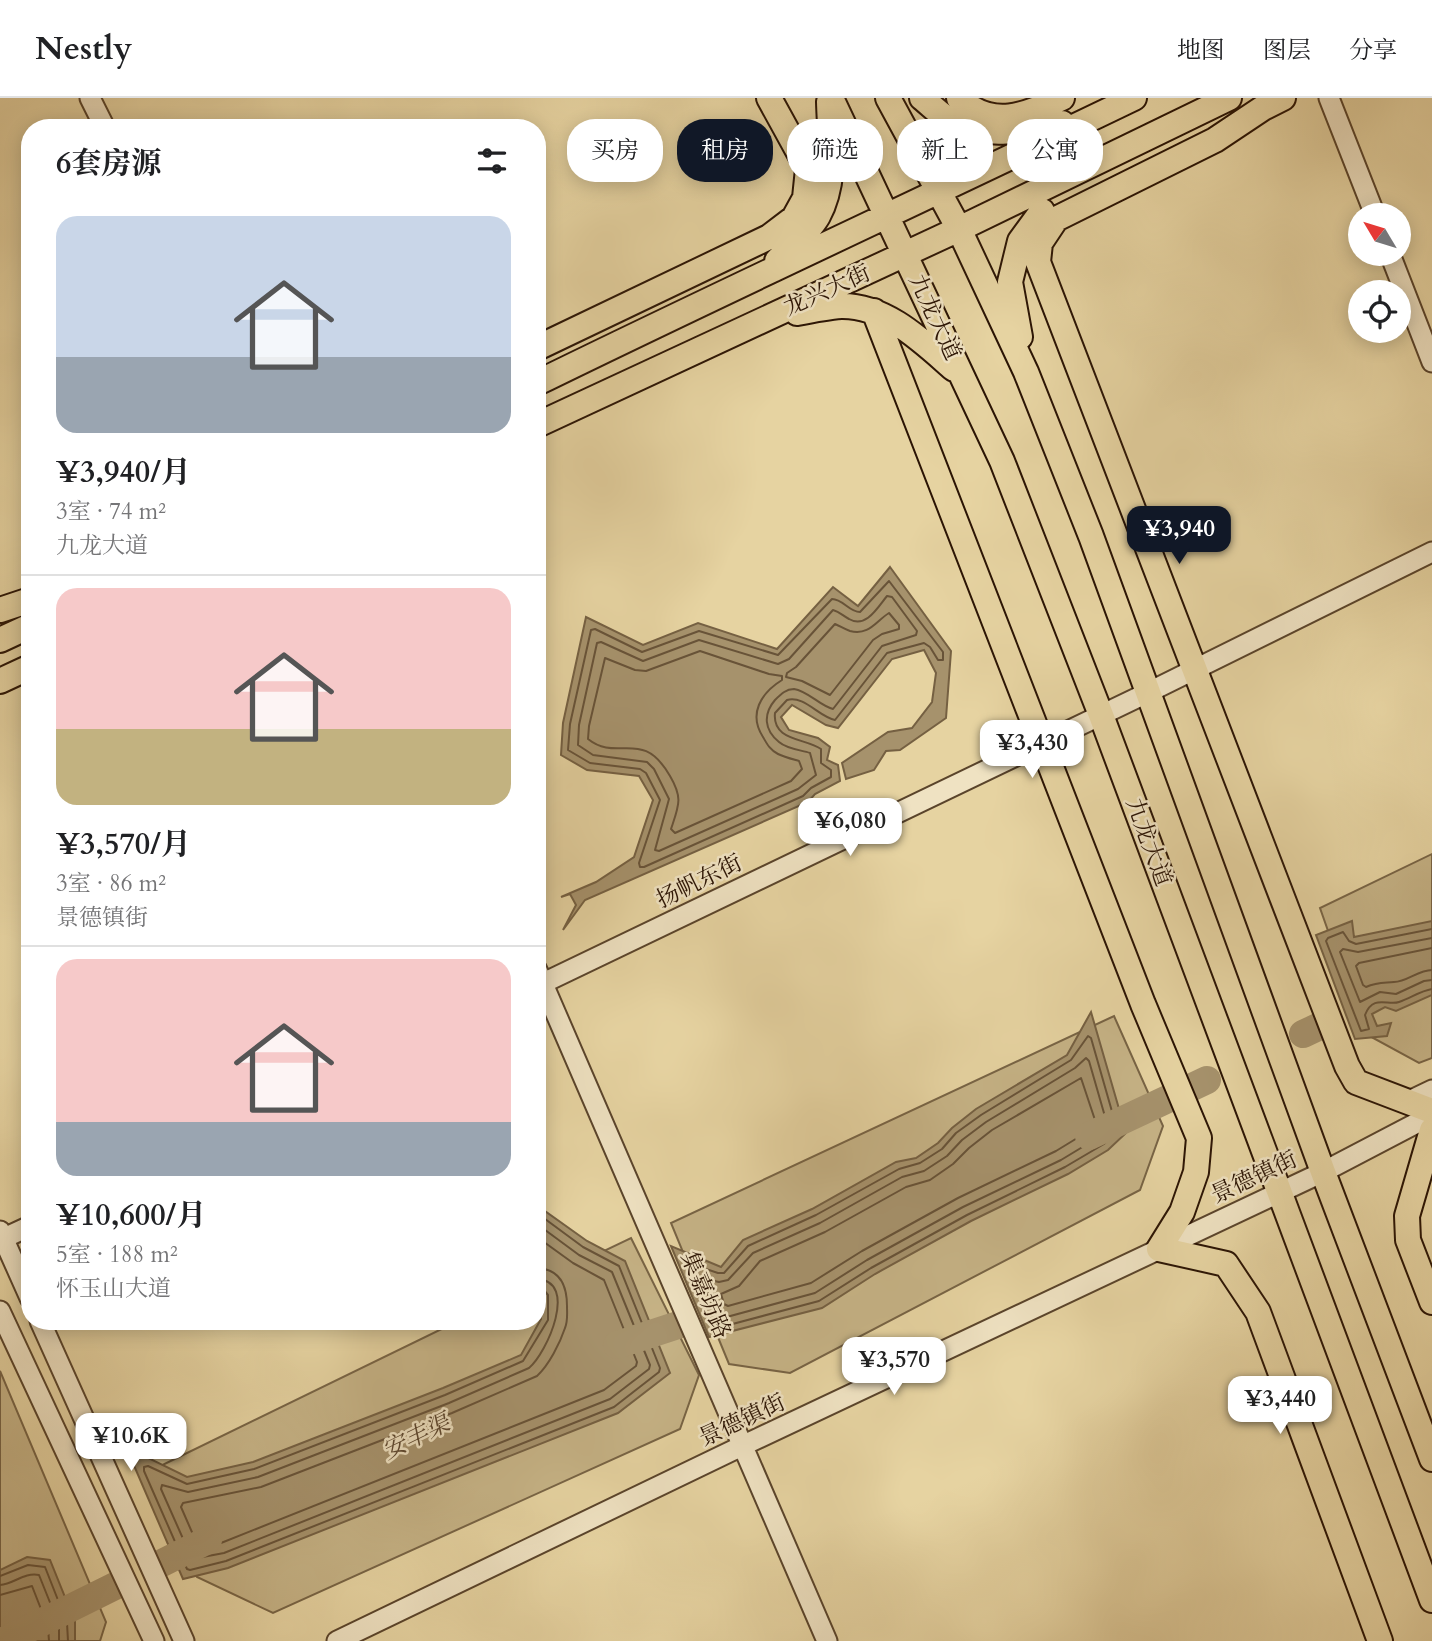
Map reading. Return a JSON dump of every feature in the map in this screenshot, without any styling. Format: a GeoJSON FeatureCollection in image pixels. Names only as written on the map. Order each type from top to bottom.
{"type":"FeatureCollection","features":[{"type":"Feature","properties":{"kind":"main road"},"geometry":{"type":"LineString","coordinates":[[766,271],[817,218],[816,197],[808,169],[769,98]]}},
{"type":"Feature","properties":{"kind":"main road"},"geometry":{"type":"LineString","coordinates":[[546,344],[769,237],[794,218],[816,197],[831,177],[830,98]]}},
{"type":"Feature","properties":{"kind":"main road","name":"九龙大道"},"geometry":{"type":"LineString","coordinates":[[830,98],[1002,461],[1101,715],[1432,1600]]}},
{"type":"Feature","properties":{"kind":"main road"},"geometry":{"type":"LineString","coordinates":[[888,98],[959,229],[1026,372],[1091,536],[1432,1459]]}},
{"type":"Feature","properties":{"kind":"main road"},"geometry":{"type":"LineString","coordinates":[[922,98],[951,122],[977,130],[1008,133],[1093,117]]}},
{"type":"Feature","properties":{"kind":"main road"},"geometry":{"type":"LineString","coordinates":[[958,98],[986,114],[1012,118],[1062,98]]}},
{"type":"Feature","properties":{"kind":"main road","name":"龙兴大街"},"geometry":{"type":"LineString","coordinates":[[546,379],[766,271],[888,217],[1133,98]]}},
{"type":"Feature","properties":{"kind":"main road","name":"龙兴大街"},"geometry":{"type":"LineString","coordinates":[[546,421],[959,229],[1228,98]]}},
{"type":"Feature","properties":{"kind":"main road"},"geometry":{"type":"LineString","coordinates":[[1283,98],[1215,140],[1056,219],[1040,243],[1038,262],[1347,1066],[1356,1082],[1432,1113]]}},
{"type":"Feature","properties":{"kind":"main road"},"geometry":{"type":"LineString","coordinates":[[1026,372],[1010,282],[1020,241],[1051,198],[1116,152]]}},
{"type":"Feature","properties":{"kind":"main road"},"geometry":{"type":"LineString","coordinates":[[769,317],[843,306],[874,311],[917,337],[963,376]]}},
{"type":"Feature","properties":{"kind":"main road"},"geometry":{"type":"LineString","coordinates":[[874,311],[1143,1004],[1199,1139],[1196,1172],[1182,1212],[1159,1250],[1226,1264],[1258,1312],[1380,1641]]}},
{"type":"Feature","properties":{"kind":"main road"},"geometry":{"type":"LineString","coordinates":[[0,610],[21,603]]}},
{"type":"Feature","properties":{"kind":"main road"},"geometry":{"type":"LineString","coordinates":[[0,640],[21,630]]}},
{"type":"Feature","properties":{"kind":"main road"},"geometry":{"type":"LineString","coordinates":[[0,681],[21,671]]}},
{"type":"Feature","properties":{"kind":"main road"},"geometry":{"type":"LineString","coordinates":[[1432,1130],[1407,1216],[1408,1240],[1432,1302]]}},
{"type":"Feature","properties":{"kind":"street"},"geometry":{"type":"LineString","coordinates":[[90,98],[100,119]]}},
{"type":"Feature","properties":{"kind":"street"},"geometry":{"type":"LineString","coordinates":[[1329,98],[1370,203]]}},
{"type":"Feature","properties":{"kind":"street"},"geometry":{"type":"LineString","coordinates":[[1395,266],[1432,362]]}},
{"type":"Feature","properties":{"kind":"street","name":"扬帆东街"},"geometry":{"type":"LineString","coordinates":[[546,977],[1147,693],[1432,552]]}},
{"type":"Feature","properties":{"kind":"street","name":"集嘉坊路"},"geometry":{"type":"LineString","coordinates":[[546,996],[744,1445],[827,1641]]}},
{"type":"Feature","properties":{"kind":"street"},"geometry":{"type":"LineString","coordinates":[[1407,1102],[1432,1090]]}},
{"type":"Feature","properties":{"kind":"street","name":"景德镇街"},"geometry":{"type":"LineString","coordinates":[[337,1641],[744,1445],[1324,1172],[1432,1113]]}},
{"type":"Feature","properties":{"kind":"street"},"geometry":{"type":"LineString","coordinates":[[21,1229],[1,1237],[21,1278]]}},
{"type":"Feature","properties":{"kind":"street"},"geometry":{"type":"LineString","coordinates":[[0,1311],[154,1641]]}},
{"type":"Feature","properties":{"kind":"street"},"geometry":{"type":"LineString","coordinates":[[44,1330],[184,1641]]}},
{"type":"Feature","properties":{"kind":"shaded area"},"geometry":{"type":"Polygon","coordinates":[[[1432,854],[1432,1058],[1419,1063],[1364,1033],[1320,908],[1432,854]]]}},
{"type":"Feature","properties":{"kind":"shaded area"},"geometry":{"type":"Polygon","coordinates":[[[1114,1016],[1163,1126],[1140,1190],[790,1373],[729,1364],[671,1223],[1114,1016]]]}},
{"type":"Feature","properties":{"kind":"shaded area"},"geometry":{"type":"Polygon","coordinates":[[[631,1238],[699,1375],[680,1429],[273,1613],[197,1577],[148,1472],[440,1330],[546,1330],[546,1279],[631,1238]]]}},
{"type":"Feature","properties":{"kind":"shaded area"},"geometry":{"type":"Polygon","coordinates":[[[0,1371],[106,1622],[100,1641],[0,1641],[0,1371]]]}},
{"type":"Feature","properties":{"kind":"water"},"geometry":{"type":"Polygon","coordinates":[[[890,567],[951,651],[946,718],[900,750],[886,751],[874,770],[846,779],[842,763],[888,732],[912,728],[932,702],[936,673],[924,650],[892,659],[838,728],[826,725],[792,705],[781,717],[789,730],[818,738],[830,747],[827,760],[838,765],[840,781],[815,794],[808,802],[585,900],[563,930],[576,905],[570,894],[561,897],[596,882],[634,857],[653,800],[639,776],[587,770],[561,755],[563,723],[586,617],[643,645],[698,623],[777,649],[833,587],[858,606],[890,567]]]}},
{"type":"Feature","properties":{"kind":"water"},"geometry":{"type":"Polygon","coordinates":[[[1352,921],[1354,937],[1432,921],[1432,995],[1396,1011],[1385,1007],[1372,1014],[1377,1026],[1391,1023],[1387,1036],[1355,1039],[1316,935],[1352,921]]]}},
{"type":"Feature","properties":{"kind":"water"},"geometry":{"type":"Polygon","coordinates":[[[1091,1012],[1126,1133],[1108,1150],[1068,1174],[971,1221],[875,1274],[822,1308],[709,1337],[671,1246],[721,1267],[743,1240],[812,1209],[896,1162],[916,1158],[938,1143],[976,1109],[1067,1055],[1091,1012]]]}},
{"type":"Feature","properties":{"kind":"water"},"geometry":{"type":"Polygon","coordinates":[[[546,1212],[587,1241],[625,1261],[670,1373],[618,1413],[228,1568],[183,1579],[126,1447],[187,1477],[253,1462],[521,1355],[535,1330],[546,1330],[546,1212]]]}},
{"type":"Feature","properties":{"kind":"water"},"geometry":{"type":"Polygon","coordinates":[[[27,1557],[50,1560],[75,1622],[75,1641],[0,1641],[0,1570],[27,1557]]]}},
{"type":"Feature","properties":{"kind":"waterway"},"geometry":{"type":"LineString","coordinates":[[1303,1034],[1322,1025]]}},
{"type":"Feature","properties":{"kind":"waterway"},"geometry":{"type":"LineString","coordinates":[[1188,1089],[1207,1080]]}},
{"type":"Feature","properties":{"kind":"waterway"},"geometry":{"type":"LineString","coordinates":[[1089,1136],[1172,1097]]}},
{"type":"Feature","properties":{"kind":"waterway","name":"安丰渠"},"geometry":{"type":"LineString","coordinates":[[617,1345],[678,1325]]}},
{"type":"Feature","properties":{"kind":"waterway","name":"安丰渠"},"geometry":{"type":"LineString","coordinates":[[160,1564],[208,1540]]}},
{"type":"Feature","properties":{"kind":"waterway"},"geometry":{"type":"LineString","coordinates":[[4,1641],[117,1585]]}}]}
